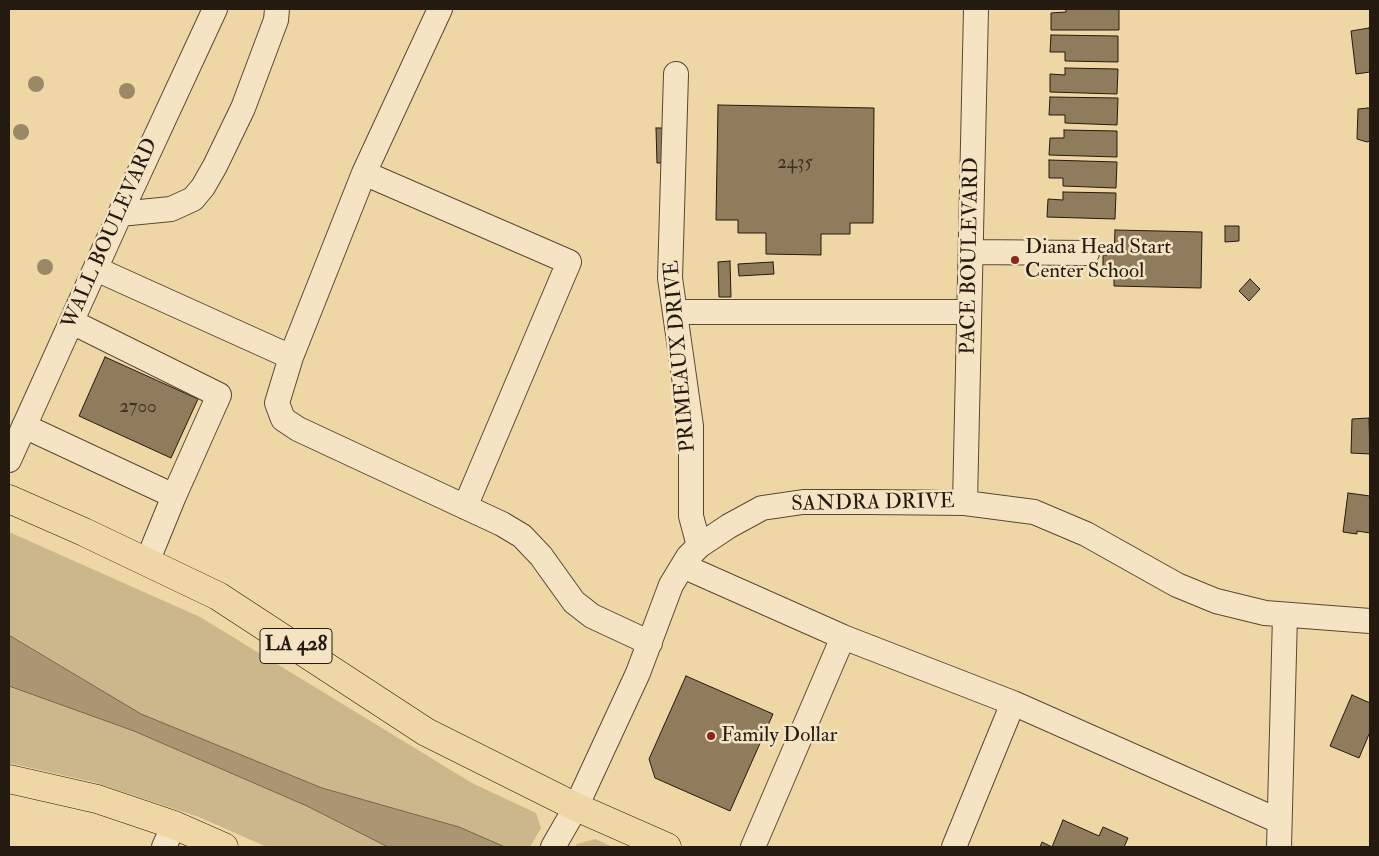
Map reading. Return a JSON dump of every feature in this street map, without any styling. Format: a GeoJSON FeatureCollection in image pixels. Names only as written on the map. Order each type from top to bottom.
{"type":"FeatureCollection","features":[{"type":"Feature","properties":{"kind":"main road","name":"LA 428"},"geometry":{"type":"LineString","coordinates":[[9,500],[84,532],[218,596],[426,732],[576,807],[667,847]]}},
{"type":"Feature","properties":{"kind":"main road"},"geometry":{"type":"LineString","coordinates":[[9,779],[98,799],[169,836],[224,847]]}},
{"type":"Feature","properties":{"kind":"street","name":"WALL BOULEVARD"},"geometry":{"type":"LineString","coordinates":[[9,460],[215,9]]}},
{"type":"Feature","properties":{"kind":"street"},"geometry":{"type":"LineString","coordinates":[[120,214],[171,209],[193,199],[203,186],[215,166],[243,108],[276,20],[277,9]]}},
{"type":"Feature","properties":{"kind":"street"},"geometry":{"type":"LineString","coordinates":[[440,9],[364,173],[291,357],[277,403],[283,419],[298,429],[502,524],[522,536],[541,556],[574,602],[592,616],[650,643]]}},
{"type":"Feature","properties":{"kind":"street","name":"PACE BOULEVARD"},"geometry":{"type":"LineString","coordinates":[[965,504],[976,9]]}},
{"type":"Feature","properties":{"kind":"street","name":"PRIMEAUX DRIVE"},"geometry":{"type":"LineString","coordinates":[[676,74],[670,278],[691,426],[691,516],[699,546]]}},
{"type":"Feature","properties":{"kind":"street"},"geometry":{"type":"LineString","coordinates":[[364,173],[569,262],[465,507]]}},
{"type":"Feature","properties":{"kind":"street"},"geometry":{"type":"LineString","coordinates":[[971,252],[1087,253]]}},
{"type":"Feature","properties":{"kind":"street"},"geometry":{"type":"LineString","coordinates":[[96,268],[291,357]]}},
{"type":"Feature","properties":{"kind":"street"},"geometry":{"type":"LineString","coordinates":[[675,312],[970,312]]}},
{"type":"Feature","properties":{"kind":"street"},"geometry":{"type":"LineString","coordinates":[[72,322],[219,395],[147,562]]}},
{"type":"Feature","properties":{"kind":"street"},"geometry":{"type":"LineString","coordinates":[[24,426],[174,496]]}},
{"type":"Feature","properties":{"kind":"street","name":"SANDRA DRIVE"},"geometry":{"type":"LineString","coordinates":[[553,847],[576,807],[638,673],[671,585],[688,557],[699,546],[729,526],[762,508],[803,502],[965,504],[1034,512],[1086,534],[1177,585],[1216,601],[1265,613],[1370,621]]}},
{"type":"Feature","properties":{"kind":"street"},"geometry":{"type":"LineString","coordinates":[[683,566],[843,637],[1013,703],[1279,821]]}},
{"type":"Feature","properties":{"kind":"street"},"geometry":{"type":"LineString","coordinates":[[1279,847],[1285,615]]}},
{"type":"Feature","properties":{"kind":"street"},"geometry":{"type":"LineString","coordinates":[[753,847],[843,637]]}},
{"type":"Feature","properties":{"kind":"street"},"geometry":{"type":"LineString","coordinates":[[954,847],[1013,703]]}},
{"type":"Feature","properties":{"kind":"shaded area"},"geometry":{"type":"Polygon","coordinates":[[[9,532],[200,617],[472,783],[536,813],[541,828],[530,847],[504,847],[459,827],[322,788],[141,714],[9,634],[9,532]]]}},
{"type":"Feature","properties":{"kind":"shaded area"},"geometry":{"type":"Polygon","coordinates":[[[9,635],[141,714],[322,788],[459,827],[505,847],[388,847],[307,806],[134,731],[9,686],[9,635]]]}},
{"type":"Feature","properties":{"kind":"shaded area"},"geometry":{"type":"Polygon","coordinates":[[[9,686],[134,731],[307,806],[388,847],[267,847],[199,817],[93,782],[9,763],[9,686]]]}},
{"type":"Feature","properties":{"kind":"shaded area"},"geometry":{"type":"Polygon","coordinates":[[[595,839],[613,847],[575,847],[577,844],[595,839]]]}},
{"type":"Feature","properties":{"kind":"building"},"geometry":{"type":"Polygon","coordinates":[[[1066,9],[1119,9],[1119,30],[1051,30],[1051,13],[1066,12],[1066,9]]]}},
{"type":"Feature","properties":{"kind":"building"},"geometry":{"type":"Polygon","coordinates":[[[1369,28],[1370,72],[1356,74],[1351,31],[1369,28]]]}},
{"type":"Feature","properties":{"kind":"building"},"geometry":{"type":"Polygon","coordinates":[[[1051,35],[1118,36],[1118,62],[1065,61],[1065,52],[1050,52],[1051,35]]]}},
{"type":"Feature","properties":{"kind":"building"},"geometry":{"type":"Polygon","coordinates":[[[1065,68],[1118,69],[1117,94],[1050,92],[1050,74],[1065,75],[1065,68]]]}},
{"type":"Feature","properties":{"kind":"building"},"geometry":{"type":"Polygon","coordinates":[[[1050,97],[1118,98],[1117,125],[1065,123],[1065,115],[1049,115],[1050,97]]]}},
{"type":"Feature","properties":{"kind":"building"},"geometry":{"type":"Polygon","coordinates":[[[718,105],[874,108],[873,223],[850,223],[850,234],[821,234],[821,255],[766,254],[766,233],[738,233],[738,220],[716,220],[718,105]]]}},
{"type":"Feature","properties":{"kind":"building"},"geometry":{"type":"Polygon","coordinates":[[[1358,109],[1370,109],[1370,141],[1367,142],[1357,139],[1358,109]]]}},
{"type":"Feature","properties":{"kind":"building"},"geometry":{"type":"Polygon","coordinates":[[[656,128],[667,128],[668,163],[657,163],[656,128]]]}},
{"type":"Feature","properties":{"kind":"building"},"geometry":{"type":"Polygon","coordinates":[[[1064,130],[1117,131],[1117,157],[1049,155],[1050,138],[1064,138],[1064,130]]]}},
{"type":"Feature","properties":{"kind":"building"},"geometry":{"type":"Polygon","coordinates":[[[1049,160],[1117,162],[1116,188],[1063,186],[1063,178],[1049,178],[1049,160]]]}},
{"type":"Feature","properties":{"kind":"building"},"geometry":{"type":"Polygon","coordinates":[[[1063,192],[1116,193],[1115,219],[1047,217],[1048,199],[1063,200],[1063,192]]]}},
{"type":"Feature","properties":{"kind":"building"},"geometry":{"type":"Polygon","coordinates":[[[1225,226],[1239,226],[1239,241],[1225,242],[1225,226]]]}},
{"type":"Feature","properties":{"kind":"building"},"geometry":{"type":"Polygon","coordinates":[[[1115,230],[1202,232],[1201,288],[1114,286],[1114,268],[1103,268],[1103,255],[1114,255],[1115,230]]]}},
{"type":"Feature","properties":{"kind":"building"},"geometry":{"type":"Polygon","coordinates":[[[730,261],[731,297],[719,297],[718,262],[730,261]]]}},
{"type":"Feature","properties":{"kind":"building"},"geometry":{"type":"Polygon","coordinates":[[[773,262],[774,274],[739,276],[738,264],[773,262]]]}},
{"type":"Feature","properties":{"kind":"building"},"geometry":{"type":"Polygon","coordinates":[[[1250,279],[1260,289],[1249,301],[1239,291],[1250,279]]]}},
{"type":"Feature","properties":{"kind":"building"},"geometry":{"type":"Polygon","coordinates":[[[105,357],[198,399],[171,458],[79,416],[105,357]]]}},
{"type":"Feature","properties":{"kind":"building"},"geometry":{"type":"Polygon","coordinates":[[[1369,418],[1370,454],[1351,453],[1352,419],[1369,418]]]}},
{"type":"Feature","properties":{"kind":"building"},"geometry":{"type":"Polygon","coordinates":[[[1348,493],[1370,496],[1370,533],[1357,531],[1357,534],[1343,532],[1348,493]]]}},
{"type":"Feature","properties":{"kind":"building","name":"Family Dollar"},"geometry":{"type":"Polygon","coordinates":[[[686,676],[773,714],[730,811],[655,778],[649,759],[686,676]]]}},
{"type":"Feature","properties":{"kind":"building"},"geometry":{"type":"Polygon","coordinates":[[[1352,695],[1370,703],[1370,732],[1359,758],[1330,746],[1352,695]]]}},
{"type":"Feature","properties":{"kind":"building"},"geometry":{"type":"Polygon","coordinates":[[[1063,820],[1099,836],[1103,827],[1128,838],[1124,847],[1052,847],[1063,820]]]}},
{"type":"Feature","properties":{"kind":"building"},"geometry":{"type":"Polygon","coordinates":[[[1042,842],[1052,847],[1040,847],[1042,842]]]}},
{"type":"Feature","properties":{"kind":"place","name":"Diana Head Start Center School"},"geometry":{"type":"Point","coordinates":[1015,260]}},
{"type":"Feature","properties":{"kind":"place","name":"Family Dollar"},"geometry":{"type":"Point","coordinates":[711,736]}}]}
